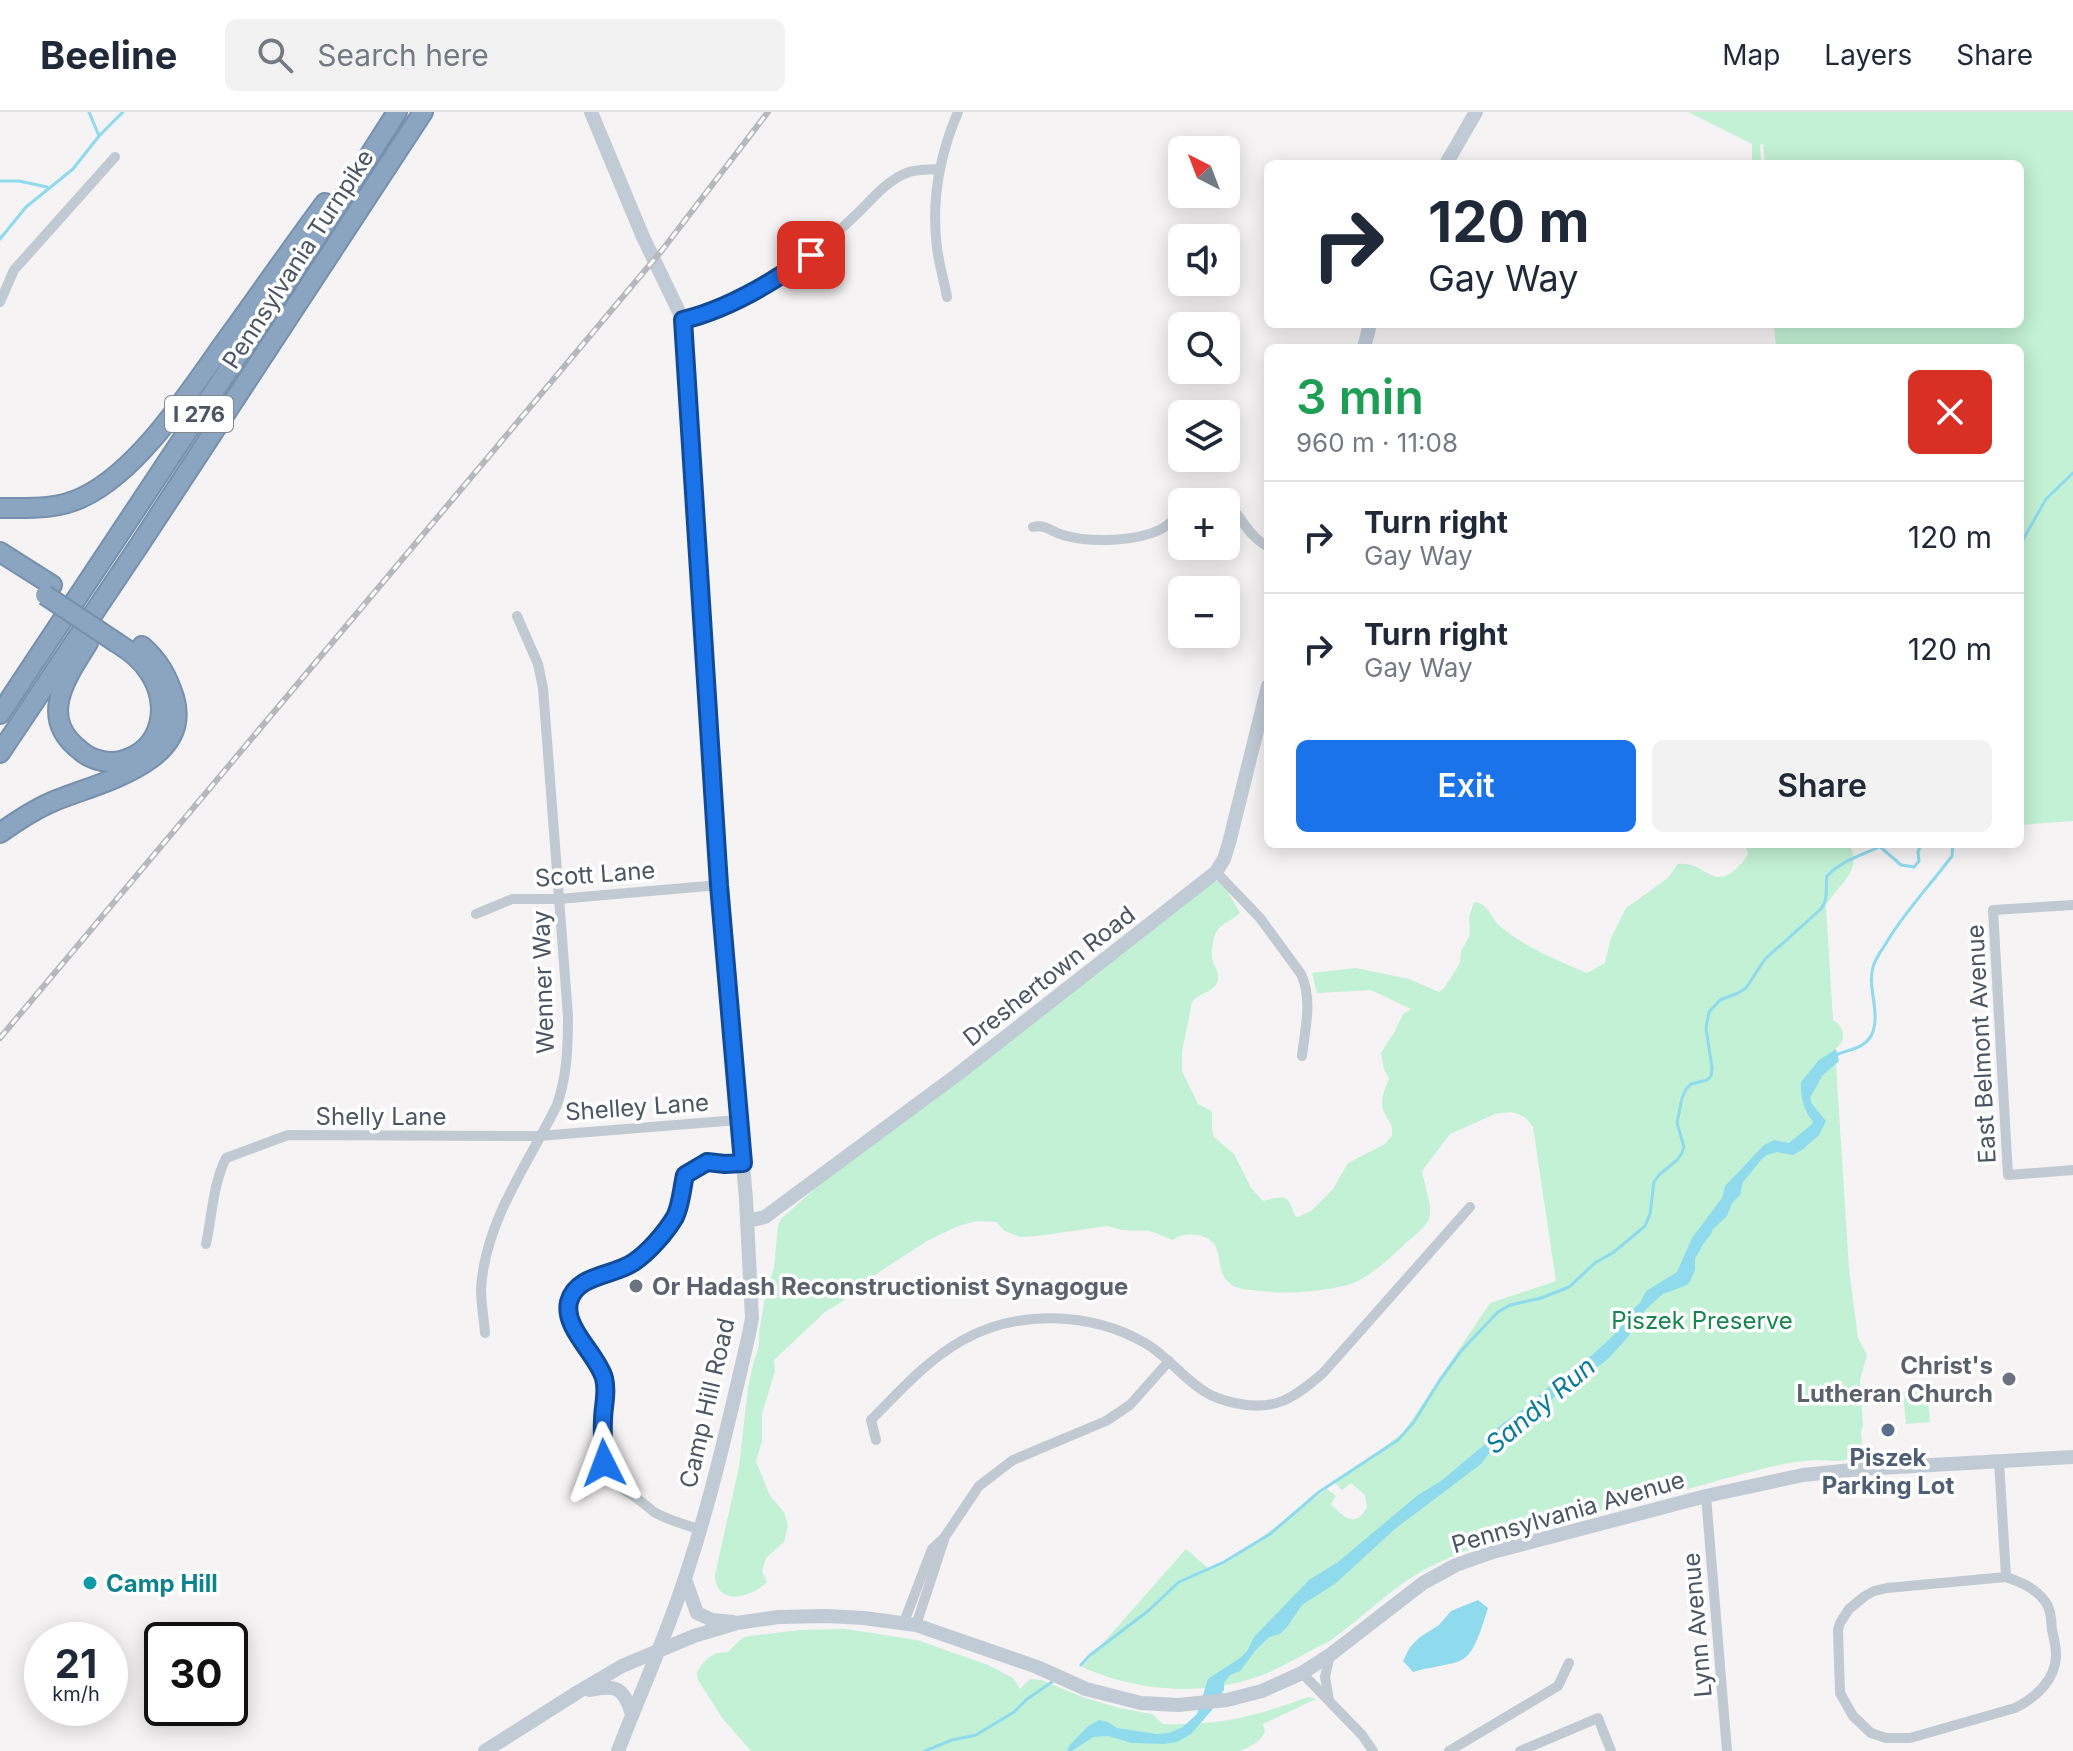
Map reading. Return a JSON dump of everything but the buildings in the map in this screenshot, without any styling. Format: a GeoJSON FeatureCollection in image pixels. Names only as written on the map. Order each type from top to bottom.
{"type":"FeatureCollection","features":[{"type":"Feature","properties":{"kind":"highway"},"geometry":{"type":"LineString","coordinates":[[0,508],[39,508],[74,501],[101,486],[148,443],[186,396],[324,204],[396,112]]}},
{"type":"Feature","properties":{"kind":"highway","name":"Pennsylvania Turnpike"},"geometry":{"type":"LineString","coordinates":[[0,714],[396,112]]}},
{"type":"Feature","properties":{"kind":"highway","name":"Pennsylvania Turnpike"},"geometry":{"type":"LineString","coordinates":[[0,753],[423,112]]}},
{"type":"Feature","properties":{"kind":"highway"},"geometry":{"type":"LineString","coordinates":[[120,638],[148,669],[156,684],[162,710],[157,734],[142,751],[124,760],[101,761],[85,755],[63,731],[58,705],[60,693],[130,574],[140,544]]}},
{"type":"Feature","properties":{"kind":"highway"},"geometry":{"type":"LineString","coordinates":[[0,552],[48,590],[120,638],[151,654],[169,681],[176,704],[171,736],[156,755],[133,771],[50,802],[0,833]]}},
{"type":"Feature","properties":{"kind":"highway"},"geometry":{"type":"LineString","coordinates":[[0,565],[48,590]]}},
{"type":"Feature","properties":{"kind":"street","name":"Camp Hill Road"},"geometry":{"type":"LineString","coordinates":[[591,112],[643,237],[683,320],[719,885],[743,1163],[752,1318],[685,1579],[618,1751]]}},
{"type":"Feature","properties":{"kind":"street"},"geometry":{"type":"LineString","coordinates":[[947,297],[937,247],[936,196],[946,139],[958,112]]}},
{"type":"Feature","properties":{"kind":"street"},"geometry":{"type":"LineString","coordinates":[[1448,160],[1476,112]]}},
{"type":"Feature","properties":{"kind":"street"},"geometry":{"type":"LineString","coordinates":[[0,302],[14,270],[115,157]]}},
{"type":"Feature","properties":{"kind":"street"},"geometry":{"type":"LineString","coordinates":[[683,320],[739,300],[793,269],[897,178],[918,170],[940,169]]}},
{"type":"Feature","properties":{"kind":"street"},"geometry":{"type":"LineString","coordinates":[[1240,519],[1264,544]]}},
{"type":"Feature","properties":{"kind":"street"},"geometry":{"type":"LineString","coordinates":[[1033,527],[1041,525],[1080,539],[1138,537],[1160,530],[1168,523]]}},
{"type":"Feature","properties":{"kind":"street","name":"Wenner Way"},"geometry":{"type":"LineString","coordinates":[[485,1333],[481,1292],[484,1262],[491,1237],[557,1105],[567,1059],[568,1016],[543,688],[538,664],[517,616]]}},
{"type":"Feature","properties":{"kind":"street","name":"Dreshertown Road"},"geometry":{"type":"LineString","coordinates":[[747,1221],[765,1217],[958,1074],[1216,872],[1229,843],[1264,702]]}},
{"type":"Feature","properties":{"kind":"street"},"geometry":{"type":"LineString","coordinates":[[1216,872],[1260,918],[1301,974],[1308,1005],[1302,1056]]}},
{"type":"Feature","properties":{"kind":"street","name":"Scott Lane"},"geometry":{"type":"LineString","coordinates":[[476,914],[512,899],[559,899],[719,885]]}},
{"type":"Feature","properties":{"kind":"street","name":"East Belmont Avenue"},"geometry":{"type":"LineString","coordinates":[[2073,905],[1993,910],[2008,1175],[2073,1170]]}},
{"type":"Feature","properties":{"kind":"street","name":"Shelley Lane"},"geometry":{"type":"LineString","coordinates":[[539,1136],[738,1120]]}},
{"type":"Feature","properties":{"kind":"street","name":"Shelly Lane"},"geometry":{"type":"LineString","coordinates":[[206,1244],[221,1167],[226,1158],[288,1135],[539,1136]]}},
{"type":"Feature","properties":{"kind":"street"},"geometry":{"type":"LineString","coordinates":[[700,1530],[653,1511],[620,1488],[607,1472],[602,1416],[606,1404],[604,1379],[596,1361],[571,1324],[568,1311],[570,1299],[588,1280],[627,1267],[654,1244],[676,1215],[685,1175],[707,1162],[743,1163]]}},
{"type":"Feature","properties":{"kind":"street"},"geometry":{"type":"LineString","coordinates":[[876,1440],[871,1420],[918,1372],[964,1339],[1002,1323],[1046,1317],[1085,1321],[1118,1329],[1147,1344],[1206,1392],[1226,1401],[1267,1407],[1286,1401],[1323,1373],[1470,1207]]}},
{"type":"Feature","properties":{"kind":"street"},"geometry":{"type":"LineString","coordinates":[[749,1247],[765,1217]]}},
{"type":"Feature","properties":{"kind":"street"},"geometry":{"type":"LineString","coordinates":[[910,1624],[944,1538],[979,1486],[1013,1460],[1106,1421],[1130,1405],[1169,1361]]}},
{"type":"Feature","properties":{"kind":"street","name":"Pennsylvania Avenue"},"geometry":{"type":"LineString","coordinates":[[485,1751],[622,1666],[660,1649],[737,1623],[778,1617],[826,1616],[910,1624],[1037,1667],[1086,1689],[1141,1703],[1198,1704],[1227,1700],[1262,1691],[1302,1673],[1423,1583],[1456,1565],[1493,1552],[1769,1481],[1818,1473],[2073,1457]]}},
{"type":"Feature","properties":{"kind":"street"},"geometry":{"type":"LineString","coordinates":[[1999,1461],[2006,1577]]}},
{"type":"Feature","properties":{"kind":"street","name":"Lynn Avenue"},"geometry":{"type":"LineString","coordinates":[[1706,1496],[1727,1751]]}},
{"type":"Feature","properties":{"kind":"street"},"geometry":{"type":"LineString","coordinates":[[2006,1577],[2032,1589],[2046,1602],[2050,1612],[2056,1655],[2052,1673],[2041,1689],[2026,1703],[2015,1708],[1910,1738],[1886,1738],[1871,1733],[1859,1723],[1840,1693],[1838,1630],[1849,1609],[1874,1591],[1887,1588],[2006,1577]]}},
{"type":"Feature","properties":{"kind":"street"},"geometry":{"type":"LineString","coordinates":[[685,1579],[697,1613],[712,1620],[737,1623]]}},
{"type":"Feature","properties":{"kind":"street"},"geometry":{"type":"LineString","coordinates":[[1329,1700],[1325,1677],[1330,1655]]}},
{"type":"Feature","properties":{"kind":"street"},"geometry":{"type":"LineString","coordinates":[[1449,1751],[1558,1686],[1569,1663]]}},
{"type":"Feature","properties":{"kind":"street"},"geometry":{"type":"LineString","coordinates":[[1302,1673],[1362,1735],[1373,1751]]}},
{"type":"Feature","properties":{"kind":"street"},"geometry":{"type":"LineString","coordinates":[[578,1692],[604,1687],[617,1689],[627,1698],[632,1714]]}},
{"type":"Feature","properties":{"kind":"street"},"geometry":{"type":"LineString","coordinates":[[1520,1751],[1598,1718],[1611,1751]]}},
{"type":"Feature","properties":{"kind":"green space"},"geometry":{"type":"Polygon","coordinates":[[[1688,112],[2073,112],[2073,821],[2024,825],[2024,344],[1776,344],[1774,328],[2024,328],[2024,160],[1765,160],[1763,144],[1760,145],[1761,160],[1752,160],[1752,144],[1688,112]]]}},
{"type":"Feature","properties":{"kind":"green space","name":"Piszek Preserve"},"geometry":{"type":"Polygon","coordinates":[[[1746,848],[1851,848],[1853,854],[1851,871],[1826,906],[1833,1020],[1843,1034],[1835,1049],[1849,1269],[1858,1338],[1867,1355],[1860,1380],[1862,1446],[1858,1446],[1859,1452],[1854,1456],[1845,1460],[1808,1461],[1758,1470],[1552,1523],[1476,1547],[1413,1577],[1328,1642],[1271,1671],[1240,1682],[1217,1687],[1171,1689],[1126,1682],[1082,1667],[1186,1549],[1209,1569],[1229,1561],[1327,1489],[1336,1496],[1331,1504],[1340,1513],[1349,1519],[1363,1514],[1367,1507],[1365,1495],[1351,1483],[1342,1490],[1335,1483],[1403,1433],[1490,1303],[1556,1281],[1533,1127],[1526,1118],[1511,1112],[1495,1114],[1450,1134],[1422,1171],[1430,1208],[1425,1225],[1373,1272],[1339,1287],[1285,1293],[1235,1287],[1223,1274],[1213,1242],[1196,1235],[1183,1235],[1173,1240],[1150,1231],[1107,1226],[1020,1237],[1005,1231],[996,1222],[977,1221],[958,1226],[927,1241],[825,1312],[774,1360],[775,1371],[762,1414],[762,1441],[756,1461],[770,1496],[784,1512],[788,1526],[784,1542],[766,1558],[762,1571],[767,1582],[744,1595],[721,1592],[715,1575],[739,1467],[748,1388],[759,1346],[765,1297],[774,1268],[781,1219],[829,1176],[1215,880],[1224,885],[1240,913],[1221,927],[1215,936],[1212,955],[1218,979],[1212,989],[1192,1002],[1182,1052],[1182,1071],[1198,1104],[1212,1113],[1214,1137],[1234,1154],[1251,1188],[1263,1201],[1281,1197],[1287,1199],[1298,1217],[1311,1211],[1333,1189],[1348,1163],[1385,1144],[1392,1136],[1382,1103],[1389,1079],[1381,1053],[1403,1014],[1411,1009],[1371,990],[1317,993],[1312,973],[1356,968],[1409,979],[1439,992],[1460,963],[1461,951],[1470,935],[1469,917],[1474,902],[1483,905],[1501,927],[1521,941],[1587,973],[1605,963],[1611,938],[1626,908],[1668,878],[1678,864],[1695,866],[1720,877],[1736,869],[1748,854],[1746,848]]]}},
{"type":"Feature","properties":{"kind":"green space"},"geometry":{"type":"Polygon","coordinates":[[[1927,1390],[1930,1422],[1906,1424],[1903,1392],[1927,1390]]]}},
{"type":"Feature","properties":{"kind":"green space"},"geometry":{"type":"Polygon","coordinates":[[[846,1629],[917,1640],[988,1665],[1013,1678],[1020,1689],[1030,1679],[1041,1680],[1085,1698],[1152,1714],[1163,1724],[1219,1721],[1272,1710],[1308,1697],[1316,1699],[1263,1724],[1265,1732],[1260,1739],[1240,1751],[751,1751],[723,1719],[698,1680],[697,1673],[705,1660],[728,1652],[742,1638],[800,1630],[846,1629]]]}},
{"type":"Feature","properties":{"kind":"water"},"geometry":{"type":"Polygon","coordinates":[[[1836,1049],[1839,1061],[1822,1076],[1810,1098],[1826,1121],[1819,1135],[1793,1155],[1777,1152],[1761,1160],[1743,1182],[1740,1195],[1732,1203],[1727,1216],[1704,1243],[1687,1285],[1663,1294],[1645,1310],[1628,1337],[1609,1358],[1560,1391],[1540,1412],[1511,1430],[1481,1464],[1395,1529],[1336,1583],[1302,1605],[1280,1634],[1269,1637],[1240,1671],[1230,1675],[1212,1710],[1191,1734],[1177,1742],[1164,1744],[1132,1743],[1108,1736],[1093,1737],[1067,1751],[1087,1727],[1099,1720],[1117,1728],[1157,1734],[1183,1727],[1197,1714],[1208,1679],[1240,1658],[1254,1637],[1309,1580],[1338,1562],[1418,1495],[1441,1481],[1484,1445],[1502,1424],[1612,1337],[1646,1291],[1677,1272],[1692,1238],[1722,1198],[1725,1186],[1764,1145],[1774,1140],[1789,1143],[1812,1124],[1803,1103],[1801,1082],[1819,1060],[1836,1049]]]}},
{"type":"Feature","properties":{"kind":"water"},"geometry":{"type":"Polygon","coordinates":[[[1478,1600],[1488,1608],[1468,1655],[1454,1663],[1413,1672],[1403,1661],[1410,1647],[1439,1625],[1451,1611],[1478,1600]]]}},
{"type":"Feature","properties":{"kind":"waterway"},"geometry":{"type":"LineString","coordinates":[[89,112],[99,136]]}},
{"type":"Feature","properties":{"kind":"waterway"},"geometry":{"type":"LineString","coordinates":[[0,239],[26,207],[73,169],[123,112]]}},
{"type":"Feature","properties":{"kind":"waterway"},"geometry":{"type":"LineString","coordinates":[[0,181],[19,181],[47,187]]}},
{"type":"Feature","properties":{"kind":"waterway","name":"Sandy Run"},"geometry":{"type":"LineString","coordinates":[[2024,538],[2046,499],[2073,473]]}},
{"type":"Feature","properties":{"kind":"waterway"},"geometry":{"type":"LineString","coordinates":[[1081,1665],[1179,1582],[1224,1562],[1270,1534],[1319,1492],[1398,1440],[1414,1422],[1462,1350],[1498,1312],[1510,1305],[1569,1287],[1595,1263],[1614,1252],[1645,1226],[1650,1214],[1654,1182],[1677,1160],[1684,1147],[1677,1123],[1682,1098],[1691,1084],[1711,1076],[1706,1028],[1709,1012],[1720,1000],[1746,988],[1765,959],[1821,909],[1826,897],[1827,876],[1832,871],[1877,848]]}},
{"type":"Feature","properties":{"kind":"waterway","name":"Sandy Run"},"geometry":{"type":"LineString","coordinates":[[1882,848],[1901,865],[1914,867],[1919,861],[1920,848]]}},
{"type":"Feature","properties":{"kind":"waterway","name":"Sandy Run"},"geometry":{"type":"LineString","coordinates":[[1836,1055],[1861,1046],[1872,1034],[1875,1018],[1872,975],[1875,961],[1900,922],[1952,856],[1953,848]]}},
{"type":"Feature","properties":{"kind":"waterway"},"geometry":{"type":"LineString","coordinates":[[925,1751],[952,1740],[976,1735],[1014,1712],[1052,1682]]}},
{"type":"Feature","properties":{"kind":"railway"},"geometry":{"type":"LineString","coordinates":[[0,1038],[663,249],[768,112]]}},
{"type":"Feature","properties":{"kind":"place","name":"Or Hadash Reconstructionist Synagogue"},"geometry":{"type":"Point","coordinates":[636,1286]}},
{"type":"Feature","properties":{"kind":"place","name":"Christ's Lutheran Church"},"geometry":{"type":"Point","coordinates":[2009,1379]}},
{"type":"Feature","properties":{"kind":"place","name":"Piszek Parking Lot"},"geometry":{"type":"Point","coordinates":[1888,1430]}},
{"type":"Feature","properties":{"kind":"place","name":"Camp Hill"},"geometry":{"type":"Point","coordinates":[90,1583]}},
{"type":"Feature","properties":{"kind":"route"},"geometry":{"type":"LineString","coordinates":[[604,1463],[604,1379],[596,1361],[571,1324],[568,1311],[570,1299],[588,1280],[627,1267],[654,1244],[676,1215],[685,1175],[707,1162],[743,1163],[719,885],[683,320],[739,300],[811,255]]}}]}
